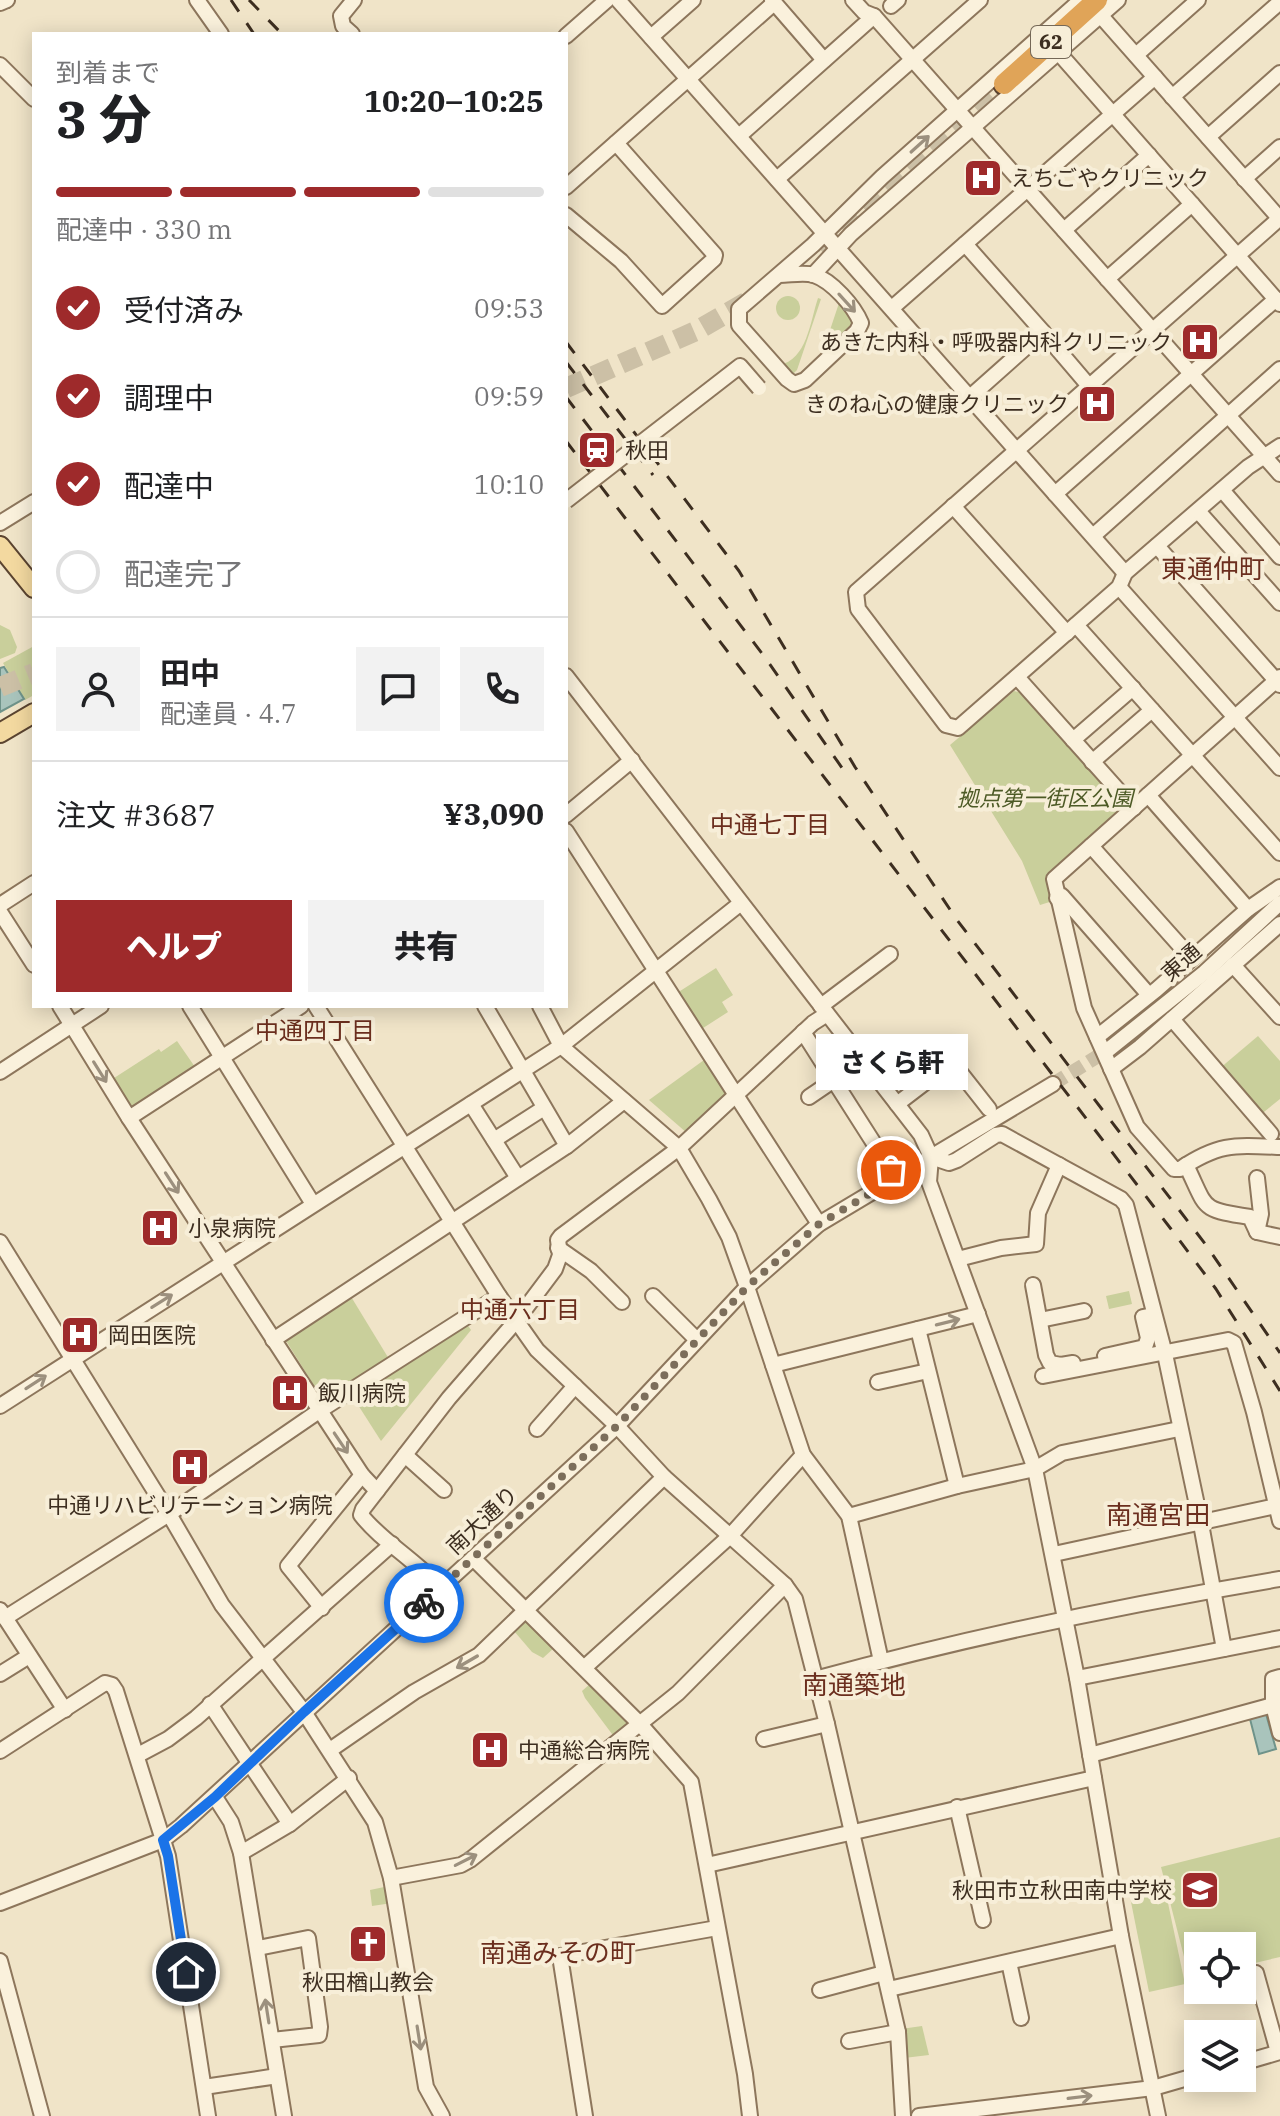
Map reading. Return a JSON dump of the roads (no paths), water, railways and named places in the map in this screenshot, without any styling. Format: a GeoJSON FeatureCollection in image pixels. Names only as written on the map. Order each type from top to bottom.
{"type":"FeatureCollection","features":[{"type":"Feature","properties":{"kind":"highway","name":"62"},"geometry":{"type":"LineString","coordinates":[[1004,84],[1099,8]]}},
{"type":"Feature","properties":{"kind":"main road"},"geometry":{"type":"LineString","coordinates":[[3,557],[32,586]]}},
{"type":"Feature","properties":{"kind":"main road"},"geometry":{"type":"LineString","coordinates":[[0,733],[32,714]]}},
{"type":"Feature","properties":{"kind":"street"},"geometry":{"type":"LineString","coordinates":[[0,3],[7,0]]}},
{"type":"Feature","properties":{"kind":"street"},"geometry":{"type":"LineString","coordinates":[[197,0],[217,32]]}},
{"type":"Feature","properties":{"kind":"street"},"geometry":{"type":"LineString","coordinates":[[350,32],[341,23],[341,16],[354,0]]}},
{"type":"Feature","properties":{"kind":"street"},"geometry":{"type":"LineString","coordinates":[[568,34],[607,0]]}},
{"type":"Feature","properties":{"kind":"street"},"geometry":{"type":"LineString","coordinates":[[618,0],[1125,573]]}},
{"type":"Feature","properties":{"kind":"street"},"geometry":{"type":"LineString","coordinates":[[651,37],[693,0]]}},
{"type":"Feature","properties":{"kind":"street"},"geometry":{"type":"LineString","coordinates":[[853,0],[864,12],[874,16]]}},
{"type":"Feature","properties":{"kind":"street"},"geometry":{"type":"LineString","coordinates":[[869,0],[874,16],[912,60],[1280,474]]}},
{"type":"Feature","properties":{"kind":"street"},"geometry":{"type":"LineString","coordinates":[[777,179],[980,0]]}},
{"type":"Feature","properties":{"kind":"street"},"geometry":{"type":"LineString","coordinates":[[780,275],[813,275],[832,287],[858,315],[861,323],[857,331],[805,380],[794,384],[739,325],[739,309],[1081,0]]}},
{"type":"Feature","properties":{"kind":"street"},"geometry":{"type":"LineString","coordinates":[[813,275],[838,246],[1058,52],[1099,8],[1118,0]]}},
{"type":"Feature","properties":{"kind":"street"},"geometry":{"type":"LineString","coordinates":[[1136,55],[1198,0]]}},
{"type":"Feature","properties":{"kind":"street"},"geometry":{"type":"LineString","coordinates":[[568,185],[773,1],[824,60]]}},
{"type":"Feature","properties":{"kind":"street"},"geometry":{"type":"LineString","coordinates":[[1172,97],[1280,2]]}},
{"type":"Feature","properties":{"kind":"street"},"geometry":{"type":"LineString","coordinates":[[1099,8],[1172,97],[1280,218],[856,592],[858,609],[946,725],[958,728],[1119,587],[1125,573],[1248,467],[1280,446]]}},
{"type":"Feature","properties":{"kind":"street"},"geometry":{"type":"LineString","coordinates":[[739,136],[874,16]]}},
{"type":"Feature","properties":{"kind":"street"},"geometry":{"type":"LineString","coordinates":[[1055,494],[1278,301],[1058,52]]}},
{"type":"Feature","properties":{"kind":"street"},"geometry":{"type":"LineString","coordinates":[[0,65],[32,97]]}},
{"type":"Feature","properties":{"kind":"street"},"geometry":{"type":"LineString","coordinates":[[1208,137],[1280,73]]}},
{"type":"Feature","properties":{"kind":"street"},"geometry":{"type":"LineString","coordinates":[[892,308],[1155,77]]}},
{"type":"Feature","properties":{"kind":"street"},"geometry":{"type":"LineString","coordinates":[[568,217],[621,261],[662,306],[714,259],[715,255],[616,143]]}},
{"type":"Feature","properties":{"kind":"street"},"geometry":{"type":"LineString","coordinates":[[1244,179],[1280,147]]}},
{"type":"Feature","properties":{"kind":"street"},"geometry":{"type":"LineString","coordinates":[[1064,230],[1149,155]]}},
{"type":"Feature","properties":{"kind":"street"},"geometry":{"type":"LineString","coordinates":[[1107,279],[1192,204]]}},
{"type":"Feature","properties":{"kind":"street"},"geometry":{"type":"LineString","coordinates":[[965,244],[1089,386]]}},
{"type":"Feature","properties":{"kind":"street"},"geometry":{"type":"LineString","coordinates":[[970,397],[1043,332]]}},
{"type":"Feature","properties":{"kind":"street"},"geometry":{"type":"LineString","coordinates":[[568,499],[740,366],[759,388]]}},
{"type":"Feature","properties":{"kind":"street"},"geometry":{"type":"LineString","coordinates":[[1093,536],[1280,369]]}},
{"type":"Feature","properties":{"kind":"street"},"geometry":{"type":"LineString","coordinates":[[1222,490],[1280,557]]}},
{"type":"Feature","properties":{"kind":"street"},"geometry":{"type":"LineString","coordinates":[[0,523],[32,503]]}},
{"type":"Feature","properties":{"kind":"street"},"geometry":{"type":"LineString","coordinates":[[953,506],[1133,688],[1280,853]]}},
{"type":"Feature","properties":{"kind":"street"},"geometry":{"type":"LineString","coordinates":[[1198,511],[1280,603]]}},
{"type":"Feature","properties":{"kind":"street"},"geometry":{"type":"LineString","coordinates":[[1157,546],[1279,681],[1054,879],[1057,898],[1084,1008],[1137,1127],[1174,1169],[1228,1145],[1275,1138]]}},
{"type":"Feature","properties":{"kind":"street"},"geometry":{"type":"LineString","coordinates":[[1119,587],[1280,768]]}},
{"type":"Feature","properties":{"kind":"street"},"geometry":{"type":"LineString","coordinates":[[1017,677],[1134,808]]}},
{"type":"Feature","properties":{"kind":"street"},"geometry":{"type":"LineString","coordinates":[[568,679],[921,1135],[931,1157],[929,1182],[1035,1469],[1054,1554],[1121,1936],[1158,2116]]}},
{"type":"Feature","properties":{"kind":"street"},"geometry":{"type":"LineString","coordinates":[[1073,740],[1133,688]]}},
{"type":"Feature","properties":{"kind":"street"},"geometry":{"type":"LineString","coordinates":[[1092,762],[1152,710]]}},
{"type":"Feature","properties":{"kind":"street"},"geometry":{"type":"LineString","coordinates":[[568,813],[632,760]]}},
{"type":"Feature","properties":{"kind":"street"},"geometry":{"type":"LineString","coordinates":[[1148,795],[1248,909]]}},
{"type":"Feature","properties":{"kind":"street"},"geometry":{"type":"LineString","coordinates":[[568,834],[819,1224]]}},
{"type":"Feature","properties":{"kind":"street"},"geometry":{"type":"LineString","coordinates":[[1091,846],[1191,958]]}},
{"type":"Feature","properties":{"kind":"street"},"geometry":{"type":"LineString","coordinates":[[0,905],[32,884]]}},
{"type":"Feature","properties":{"kind":"street"},"geometry":{"type":"LineString","coordinates":[[1097,1037],[1248,909],[1280,887]]}},
{"type":"Feature","properties":{"kind":"street"},"geometry":{"type":"LineString","coordinates":[[1057,898],[1062,896],[1149,995]]}},
{"type":"Feature","properties":{"kind":"street"},"geometry":{"type":"LineString","coordinates":[[0,1406],[523,1072],[561,1046],[741,903]]}},
{"type":"Feature","properties":{"kind":"street","name":"東通"},"geometry":{"type":"LineString","coordinates":[[1108,1050],[1204,973],[1280,903]]}},
{"type":"Feature","properties":{"kind":"street"},"geometry":{"type":"LineString","coordinates":[[0,912],[32,962]]}},
{"type":"Feature","properties":{"kind":"street"},"geometry":{"type":"LineString","coordinates":[[1111,1069],[1278,929]]}},
{"type":"Feature","properties":{"kind":"street"},"geometry":{"type":"LineString","coordinates":[[440,1589],[417,1564],[361,1515],[377,1491],[555,1269],[560,1255],[561,1236],[679,1148],[824,1010],[890,954]]}},
{"type":"Feature","properties":{"kind":"street"},"geometry":{"type":"LineString","coordinates":[[1233,965],[1280,1017]]}},
{"type":"Feature","properties":{"kind":"street"},"geometry":{"type":"LineString","coordinates":[[61,1008],[319,1411],[362,1475],[377,1491]]}},
{"type":"Feature","properties":{"kind":"street"},"geometry":{"type":"LineString","coordinates":[[1,1069],[98,1008]]}},
{"type":"Feature","properties":{"kind":"street"},"geometry":{"type":"LineString","coordinates":[[191,1008],[313,1204]]}},
{"type":"Feature","properties":{"kind":"street"},"geometry":{"type":"LineString","coordinates":[[129,1118],[298,1008]]}},
{"type":"Feature","properties":{"kind":"street"},"geometry":{"type":"LineString","coordinates":[[317,1008],[499,1296],[537,1350],[617,1426],[664,1477],[785,1585],[795,1599],[898,2032],[903,2116]]}},
{"type":"Feature","properties":{"kind":"street"},"geometry":{"type":"LineString","coordinates":[[491,1008],[523,1072],[567,1146]]}},
{"type":"Feature","properties":{"kind":"street"},"geometry":{"type":"LineString","coordinates":[[541,1008],[561,1046],[679,1148],[729,1237],[803,1455],[849,1516],[881,1661]]}},
{"type":"Feature","properties":{"kind":"street"},"geometry":{"type":"LineString","coordinates":[[1172,1019],[1275,1138]]}},
{"type":"Feature","properties":{"kind":"street"},"geometry":{"type":"LineString","coordinates":[[803,1032],[896,1178]]}},
{"type":"Feature","properties":{"kind":"street"},"geometry":{"type":"LineString","coordinates":[[897,1104],[952,1062],[989,1109]]}},
{"type":"Feature","properties":{"kind":"street"},"geometry":{"type":"LineString","coordinates":[[809,1097],[834,1080]]}},
{"type":"Feature","properties":{"kind":"street"},"geometry":{"type":"LineString","coordinates":[[931,1157],[1053,1084]]}},
{"type":"Feature","properties":{"kind":"street"},"geometry":{"type":"LineString","coordinates":[[273,1340],[567,1146],[624,1101]]}},
{"type":"Feature","properties":{"kind":"street"},"geometry":{"type":"LineString","coordinates":[[471,1104],[518,1178]]}},
{"type":"Feature","properties":{"kind":"street"},"geometry":{"type":"LineString","coordinates":[[494,1140],[544,1108]]}},
{"type":"Feature","properties":{"kind":"street"},"geometry":{"type":"LineString","coordinates":[[931,1157],[949,1163],[1002,1134],[1121,1199],[1126,1205],[1165,1354],[1224,1649]]}},
{"type":"Feature","properties":{"kind":"street","name":"南大通り"},"geometry":{"type":"LineString","coordinates":[[0,1903],[163,1840],[215,1797],[617,1426],[747,1287],[819,1224],[931,1157]]}},
{"type":"Feature","properties":{"kind":"street"},"geometry":{"type":"LineString","coordinates":[[958,1259],[1001,1248],[1036,1244],[1038,1213],[1059,1165]]}},
{"type":"Feature","properties":{"kind":"street"},"geometry":{"type":"LineString","coordinates":[[1186,1165],[1207,1207],[1213,1211],[1250,1217],[1257,1232]]}},
{"type":"Feature","properties":{"kind":"street"},"geometry":{"type":"LineString","coordinates":[[1257,1178],[1261,1214],[1257,1232]]}},
{"type":"Feature","properties":{"kind":"street"},"geometry":{"type":"LineString","coordinates":[[1257,1232],[1279,1235]]}},
{"type":"Feature","properties":{"kind":"street"},"geometry":{"type":"LineString","coordinates":[[0,1242],[222,1605],[304,1712],[375,1822],[391,1878],[426,2087],[442,2116]]}},
{"type":"Feature","properties":{"kind":"street"},"geometry":{"type":"LineString","coordinates":[[558,1248],[591,1271],[622,1302]]}},
{"type":"Feature","properties":{"kind":"street"},"geometry":{"type":"LineString","coordinates":[[1033,1285],[1050,1363],[1061,1365],[1145,1347],[1148,1338],[1143,1317],[1153,1315]]}},
{"type":"Feature","properties":{"kind":"street"},"geometry":{"type":"LineString","coordinates":[[65,1710],[2,1614],[169,1514],[319,1411],[499,1296]]}},
{"type":"Feature","properties":{"kind":"street"},"geometry":{"type":"LineString","coordinates":[[653,1296],[697,1340]]}},
{"type":"Feature","properties":{"kind":"street"},"geometry":{"type":"LineString","coordinates":[[1040,1320],[1084,1311]]}},
{"type":"Feature","properties":{"kind":"street"},"geometry":{"type":"LineString","coordinates":[[773,1365],[978,1314]]}},
{"type":"Feature","properties":{"kind":"street"},"geometry":{"type":"LineString","coordinates":[[918,1329],[957,1486]]}},
{"type":"Feature","properties":{"kind":"street"},"geometry":{"type":"LineString","coordinates":[[1043,1376],[1228,1340],[1234,1343],[1278,1514],[1201,1524],[1054,1554]]}},
{"type":"Feature","properties":{"kind":"street"},"geometry":{"type":"LineString","coordinates":[[878,1382],[928,1371]]}},
{"type":"Feature","properties":{"kind":"street"},"geometry":{"type":"LineString","coordinates":[[537,1429],[575,1386]]}},
{"type":"Feature","properties":{"kind":"street"},"geometry":{"type":"LineString","coordinates":[[849,1516],[957,1486],[1035,1469],[1062,1453],[1179,1429]]}},
{"type":"Feature","properties":{"kind":"street"},"geometry":{"type":"LineString","coordinates":[[405,1455],[444,1490]]}},
{"type":"Feature","properties":{"kind":"street"},"geometry":{"type":"LineString","coordinates":[[585,1667],[730,1536],[803,1455]]}},
{"type":"Feature","properties":{"kind":"street"},"geometry":{"type":"LineString","coordinates":[[322,1608],[288,1566],[362,1475]]}},
{"type":"Feature","properties":{"kind":"street"},"geometry":{"type":"LineString","coordinates":[[330,1750],[414,1692],[479,1655],[664,1477]]}},
{"type":"Feature","properties":{"kind":"street"},"geometry":{"type":"LineString","coordinates":[[138,1755],[168,1739],[263,1661],[392,1544]]}},
{"type":"Feature","properties":{"kind":"street"},"geometry":{"type":"LineString","coordinates":[[473,1558],[585,1667],[691,1782],[750,2116]]}},
{"type":"Feature","properties":{"kind":"street"},"geometry":{"type":"LineString","coordinates":[[815,1679],[1065,1619],[1280,1579]]}},
{"type":"Feature","properties":{"kind":"street"},"geometry":{"type":"LineString","coordinates":[[391,1878],[461,1865],[470,1860],[678,1693],[785,1585]]}},
{"type":"Feature","properties":{"kind":"street"},"geometry":{"type":"LineString","coordinates":[[1077,1678],[1280,1638]]}},
{"type":"Feature","properties":{"kind":"street"},"geometry":{"type":"LineString","coordinates":[[0,1674],[29,1656]]}},
{"type":"Feature","properties":{"kind":"street"},"geometry":{"type":"LineString","coordinates":[[1280,1677],[1273,1679],[1273,1705],[1280,1733]]}},
{"type":"Feature","properties":{"kind":"street"},"geometry":{"type":"LineString","coordinates":[[0,1751],[105,1683],[112,1685],[138,1755],[168,1856],[208,2116]]}},
{"type":"Feature","properties":{"kind":"street"},"geometry":{"type":"LineString","coordinates":[[210,1704],[290,1824]]}},
{"type":"Feature","properties":{"kind":"street"},"geometry":{"type":"LineString","coordinates":[[1090,1755],[1273,1705]]}},
{"type":"Feature","properties":{"kind":"street"},"geometry":{"type":"LineString","coordinates":[[764,1739],[827,1724]]}},
{"type":"Feature","properties":{"kind":"street"},"geometry":{"type":"LineString","coordinates":[[241,1853],[290,1824],[349,1778]]}},
{"type":"Feature","properties":{"kind":"street"},"geometry":{"type":"LineString","coordinates":[[707,1865],[1094,1778]]}},
{"type":"Feature","properties":{"kind":"street"},"geometry":{"type":"LineString","coordinates":[[215,1797],[231,1822],[241,1853],[284,2116]]}},
{"type":"Feature","properties":{"kind":"street"},"geometry":{"type":"LineString","coordinates":[[957,1807],[983,1920]]}},
{"type":"Feature","properties":{"kind":"street"},"geometry":{"type":"LineString","coordinates":[[585,2116],[560,1956],[717,1928]]}},
{"type":"Feature","properties":{"kind":"street"},"geometry":{"type":"LineString","coordinates":[[889,1989],[1121,1936]]}},
{"type":"Feature","properties":{"kind":"street"},"geometry":{"type":"LineString","coordinates":[[258,1948],[308,1938],[319,2035],[272,2040]]}},
{"type":"Feature","properties":{"kind":"street"},"geometry":{"type":"LineString","coordinates":[[1009,1962],[1021,2018]]}},
{"type":"Feature","properties":{"kind":"street"},"geometry":{"type":"LineString","coordinates":[[0,1963],[42,2116]]}},
{"type":"Feature","properties":{"kind":"street"},"geometry":{"type":"LineString","coordinates":[[820,1990],[884,1973]]}},
{"type":"Feature","properties":{"kind":"street"},"geometry":{"type":"LineString","coordinates":[[1256,1973],[1279,2052],[1256,2059]]}},
{"type":"Feature","properties":{"kind":"street"},"geometry":{"type":"LineString","coordinates":[[849,2041],[898,2032]]}},
{"type":"Feature","properties":{"kind":"street"},"geometry":{"type":"LineString","coordinates":[[204,2087],[277,2074]]}},
{"type":"Feature","properties":{"kind":"street"},"geometry":{"type":"LineString","coordinates":[[919,2116],[1153,2088],[1184,2079]]}},
{"type":"Feature","properties":{"kind":"water"},"geometry":{"type":"Polygon","coordinates":[[[4,667],[24,699],[0,712],[0,668],[4,667]]]}},
{"type":"Feature","properties":{"kind":"water"},"geometry":{"type":"Polygon","coordinates":[[[1266,1714],[1276,1749],[1259,1754],[1250,1719],[1266,1714]]]}},
{"type":"Feature","properties":{"kind":"tunnel"},"geometry":{"type":"LineString","coordinates":[[818,247],[1004,84]]}},
{"type":"Feature","properties":{"kind":"tunnel"},"geometry":{"type":"LineString","coordinates":[[568,387],[696,331],[755,297]]}},
{"type":"Feature","properties":{"kind":"tunnel"},"geometry":{"type":"LineString","coordinates":[[0,687],[32,674]]}},
{"type":"Feature","properties":{"kind":"tunnel"},"geometry":{"type":"LineString","coordinates":[[1053,1084],[1108,1050]]}},
{"type":"Feature","properties":{"kind":"railway"},"geometry":{"type":"LineString","coordinates":[[231,0],[253,32]]}},
{"type":"Feature","properties":{"kind":"railway"},"geometry":{"type":"LineString","coordinates":[[249,0],[280,32]]}},
{"type":"Feature","properties":{"kind":"railway"},"geometry":{"type":"LineString","coordinates":[[568,345],[739,571],[855,767],[957,920],[1206,1245],[1280,1353]]}},
{"type":"Feature","properties":{"kind":"railway"},"geometry":{"type":"LineString","coordinates":[[568,365],[653,475]]}},
{"type":"Feature","properties":{"kind":"railway"},"geometry":{"type":"LineString","coordinates":[[568,400],[764,656],[847,775]]}},
{"type":"Feature","properties":{"kind":"railway"},"geometry":{"type":"LineString","coordinates":[[568,444],[1171,1229],[1216,1289],[1280,1391]]}},
{"type":"Feature","properties":{"kind":"place","name":"えちごやクリニック"},"geometry":{"type":"Point","coordinates":[983,178]}},
{"type":"Feature","properties":{"kind":"place","name":"あきた内科・呼吸器内科クリニック"},"geometry":{"type":"Point","coordinates":[1200,342]}},
{"type":"Feature","properties":{"kind":"place","name":"きのね心の健康クリニック"},"geometry":{"type":"Point","coordinates":[1097,404]}},
{"type":"Feature","properties":{"kind":"place","name":"秋田"},"geometry":{"type":"Point","coordinates":[597,450]}},
{"type":"Feature","properties":{"kind":"place","name":"さくら軒"},"geometry":{"type":"Point","coordinates":[891,1170]}},
{"type":"Feature","properties":{"kind":"place","name":"小泉病院"},"geometry":{"type":"Point","coordinates":[160,1228]}},
{"type":"Feature","properties":{"kind":"place","name":"岡田医院"},"geometry":{"type":"Point","coordinates":[80,1335]}},
{"type":"Feature","properties":{"kind":"place","name":"飯川病院"},"geometry":{"type":"Point","coordinates":[290,1393]}},
{"type":"Feature","properties":{"kind":"place","name":"中通リハビリテーション病院"},"geometry":{"type":"Point","coordinates":[190,1467]}},
{"type":"Feature","properties":{"kind":"place","name":"中通総合病院"},"geometry":{"type":"Point","coordinates":[490,1750]}},
{"type":"Feature","properties":{"kind":"place","name":"秋田市立秋田南中学校"},"geometry":{"type":"Point","coordinates":[1200,1890]}},
{"type":"Feature","properties":{"kind":"place","name":"秋田楢山教会"},"geometry":{"type":"Point","coordinates":[368,1944]}},
{"type":"Feature","properties":{"kind":"district","name":"東通仲町"},"geometry":{"type":"Point","coordinates":[1213,569]}},
{"type":"Feature","properties":{"kind":"district","name":"中通七丁目"},"geometry":{"type":"Point","coordinates":[770,825]}},
{"type":"Feature","properties":{"kind":"district","name":"中通四丁目"},"geometry":{"type":"Point","coordinates":[315,1031]}},
{"type":"Feature","properties":{"kind":"district","name":"中通六丁目"},"geometry":{"type":"Point","coordinates":[520,1310]}},
{"type":"Feature","properties":{"kind":"district","name":"南通宮田"},"geometry":{"type":"Point","coordinates":[1158,1515]}},
{"type":"Feature","properties":{"kind":"district","name":"南通築地"},"geometry":{"type":"Point","coordinates":[854,1685]}},
{"type":"Feature","properties":{"kind":"district","name":"南通みその町"},"geometry":{"type":"Point","coordinates":[558,1953]}},
{"type":"Feature","properties":{"kind":"park label","name":"拠点第一街区公園"},"geometry":{"type":"Point","coordinates":[1045,798]}}]}
